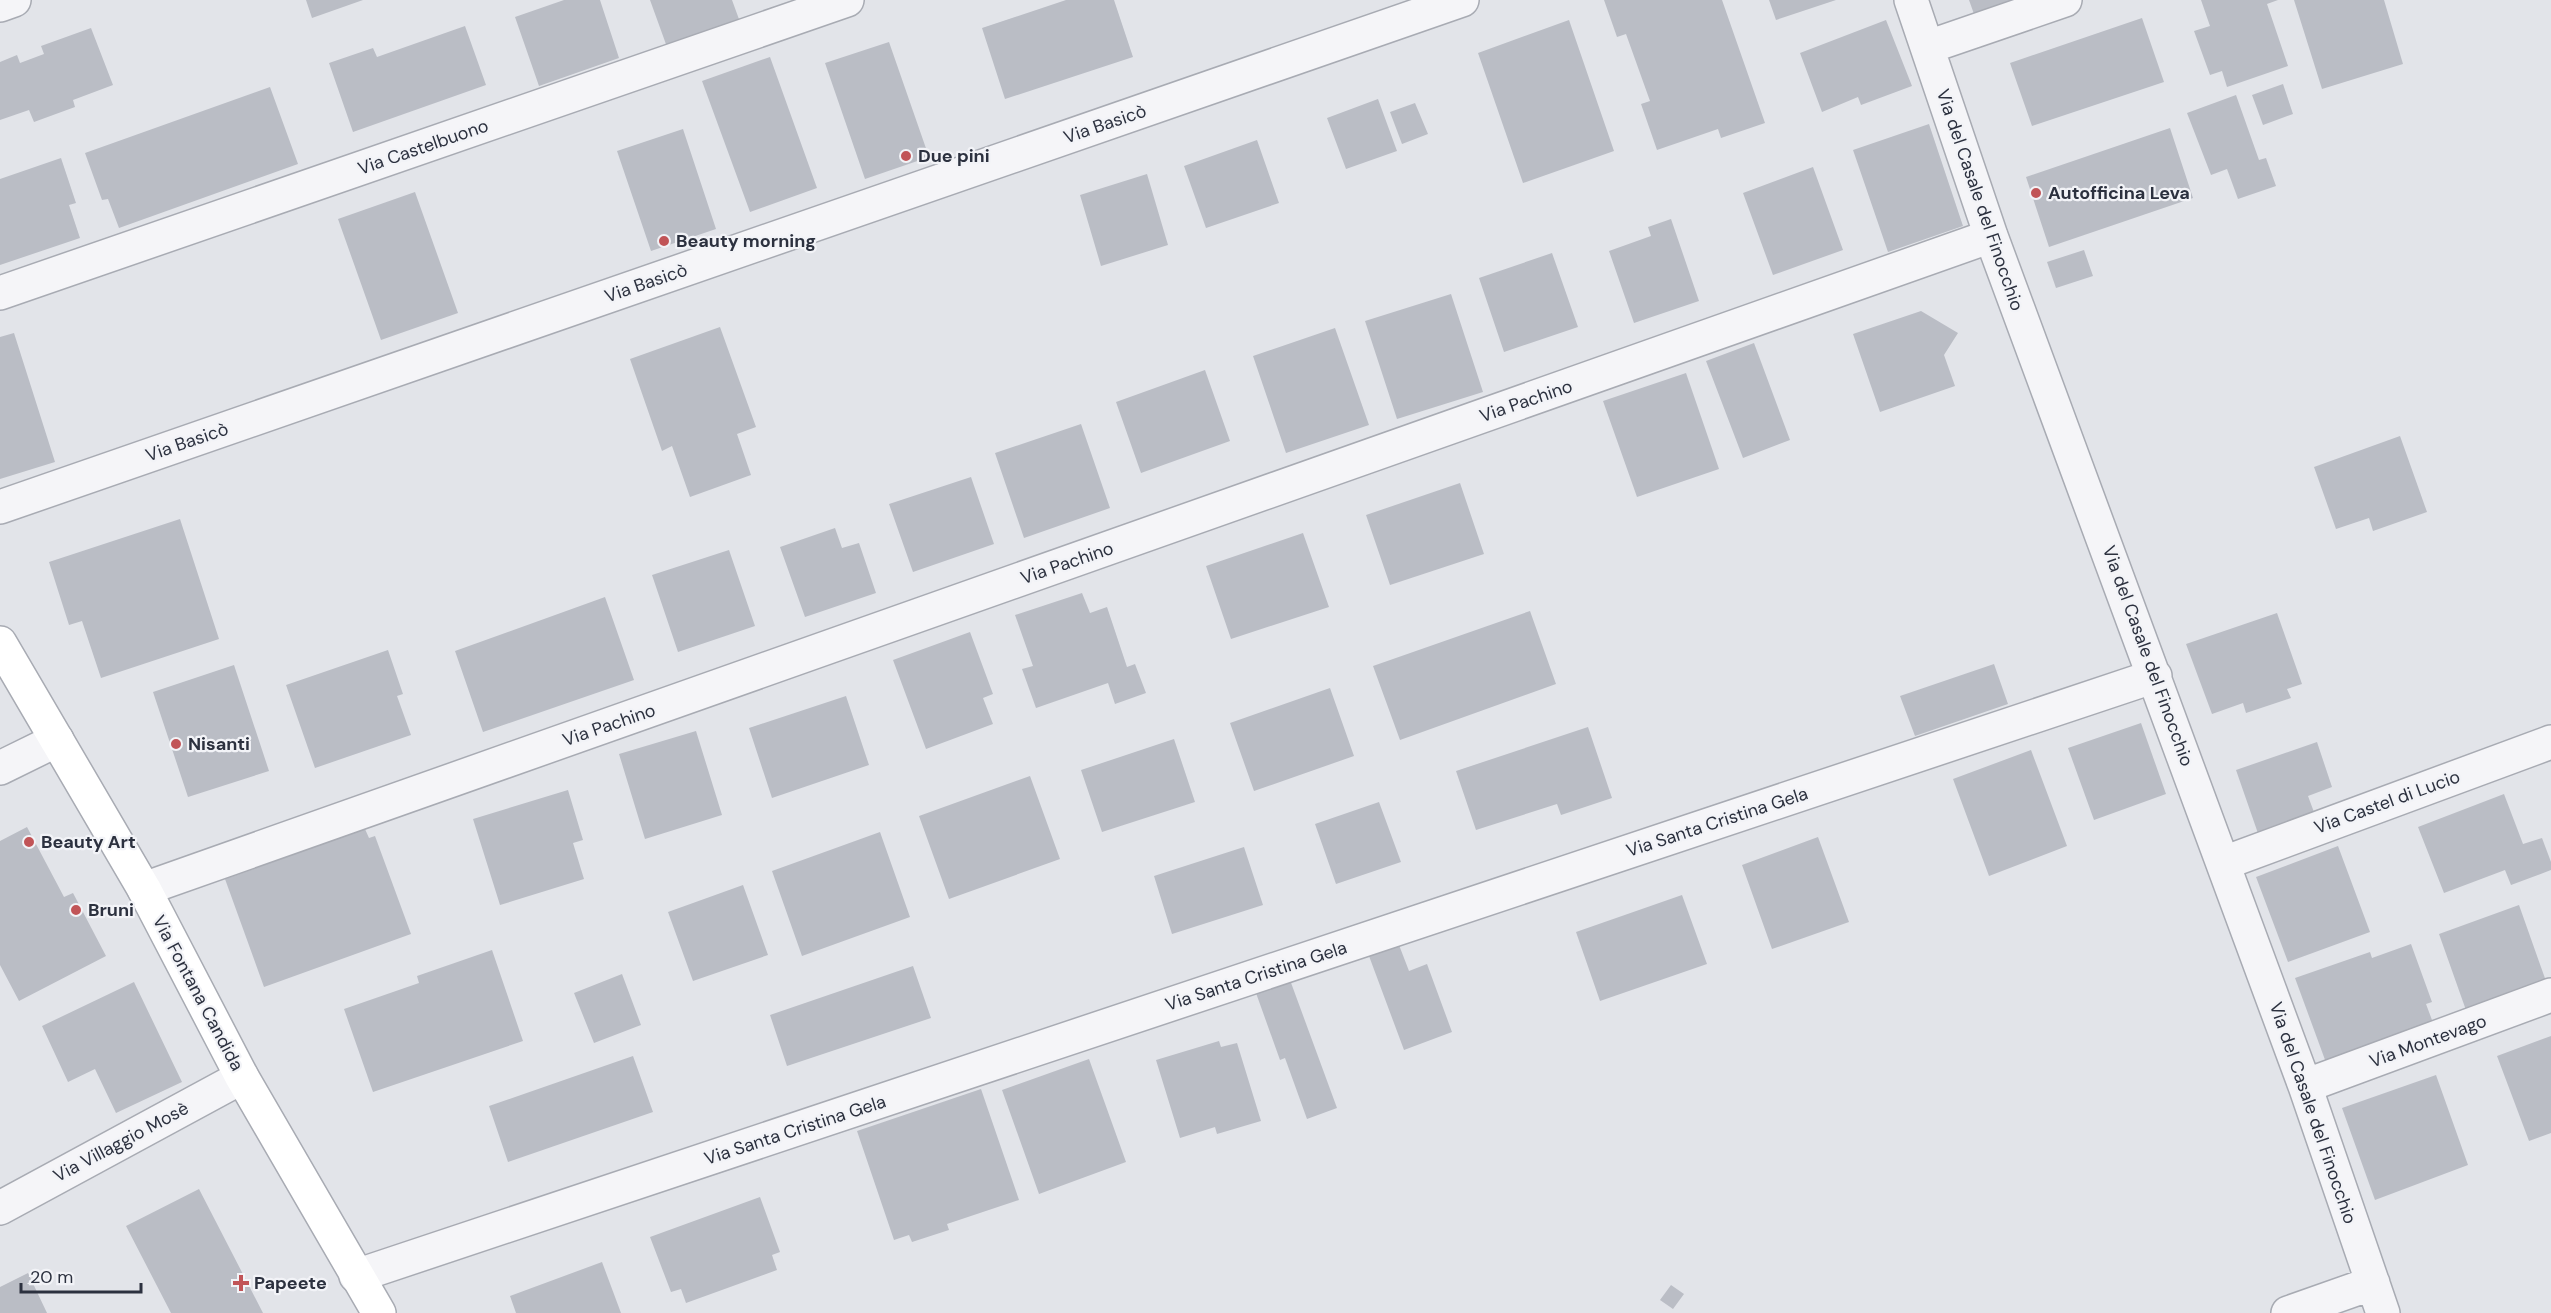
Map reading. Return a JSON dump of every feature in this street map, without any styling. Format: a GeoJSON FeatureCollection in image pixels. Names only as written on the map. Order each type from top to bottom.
{"type":"FeatureCollection","features":[{"type":"Feature","properties":{"kind":"main road","name":"Via Fontana Candida"},"geometry":{"type":"LineString","coordinates":[[0,643],[144,889],[242,1077],[379,1313]]}},
{"type":"Feature","properties":{"kind":"street"},"geometry":{"type":"LineString","coordinates":[[0,5],[14,0]]}},
{"type":"Feature","properties":{"kind":"street","name":"Via Castelbuono"},"geometry":{"type":"LineString","coordinates":[[0,293],[847,0]]}},
{"type":"Feature","properties":{"kind":"street","name":"Via Basicò"},"geometry":{"type":"LineString","coordinates":[[0,507],[1462,0]]}},
{"type":"Feature","properties":{"kind":"street","name":"Via del Casale del Finocchio"},"geometry":{"type":"LineString","coordinates":[[1911,0],[1991,236],[2224,862],[2378,1298]]}},
{"type":"Feature","properties":{"kind":"street"},"geometry":{"type":"LineString","coordinates":[[1928,47],[2065,0]]}},
{"type":"Feature","properties":{"kind":"street","name":"Via Pachino"},"geometry":{"type":"LineString","coordinates":[[144,889],[1991,236]]}},
{"type":"Feature","properties":{"kind":"street","name":"Via Santa Cristina Gela"},"geometry":{"type":"LineString","coordinates":[[356,1276],[2155,676]]}},
{"type":"Feature","properties":{"kind":"street"},"geometry":{"type":"LineString","coordinates":[[0,768],[57,740]]}},
{"type":"Feature","properties":{"kind":"street","name":"Via Castel di Lucio"},"geometry":{"type":"LineString","coordinates":[[2224,862],[2551,742]]}},
{"type":"Feature","properties":{"kind":"street","name":"Via Montevago"},"geometry":{"type":"LineString","coordinates":[[2305,1086],[2551,995]]}},
{"type":"Feature","properties":{"kind":"street","name":"Via Villaggio Mosè"},"geometry":{"type":"LineString","coordinates":[[0,1208],[242,1077]]}},
{"type":"Feature","properties":{"kind":"street"},"geometry":{"type":"LineString","coordinates":[[2288,1313],[2378,1298]]}},
{"type":"Feature","properties":{"kind":"building"},"geometry":{"type":"Polygon","coordinates":[[[306,0],[363,0],[312,18],[306,0]]]}},
{"type":"Feature","properties":{"kind":"building"},"geometry":{"type":"Polygon","coordinates":[[[564,0],[600,0],[619,58],[539,86],[515,17],[564,0]]]}},
{"type":"Feature","properties":{"kind":"building"},"geometry":{"type":"Polygon","coordinates":[[[650,0],[732,0],[740,22],[667,47],[650,0]]]}},
{"type":"Feature","properties":{"kind":"building"},"geometry":{"type":"Polygon","coordinates":[[[1066,0],[1114,0],[1133,57],[1005,99],[982,28],[1066,0]]]}},
{"type":"Feature","properties":{"kind":"building"},"geometry":{"type":"Polygon","coordinates":[[[1604,0],[1722,0],[1765,123],[1721,138],[1718,129],[1657,150],[1641,104],[1650,101],[1626,34],[1617,37],[1604,0]]]}},
{"type":"Feature","properties":{"kind":"building"},"geometry":{"type":"Polygon","coordinates":[[[1769,0],[1836,0],[1776,20],[1769,0]]]}},
{"type":"Feature","properties":{"kind":"building"},"geometry":{"type":"Polygon","coordinates":[[[1969,0],[2013,0],[1974,14],[1969,0]]]}},
{"type":"Feature","properties":{"kind":"building"},"geometry":{"type":"Polygon","coordinates":[[[2201,0],[2278,0],[2267,4],[2288,66],[2227,87],[2222,71],[2210,75],[2194,31],[2210,26],[2201,0]]]}},
{"type":"Feature","properties":{"kind":"building"},"geometry":{"type":"Polygon","coordinates":[[[2294,0],[2384,0],[2403,64],[2322,89],[2294,0]]]}},
{"type":"Feature","properties":{"kind":"building"},"geometry":{"type":"Polygon","coordinates":[[[2142,18],[2164,82],[2032,126],[2010,63],[2142,18]]]}},
{"type":"Feature","properties":{"kind":"building"},"geometry":{"type":"Polygon","coordinates":[[[1569,20],[1614,151],[1523,183],[1478,53],[1569,20]]]}},
{"type":"Feature","properties":{"kind":"building"},"geometry":{"type":"Polygon","coordinates":[[[1886,20],[1912,86],[1861,105],[1858,97],[1822,112],[1800,53],[1886,20]]]}},
{"type":"Feature","properties":{"kind":"building"},"geometry":{"type":"Polygon","coordinates":[[[465,26],[486,85],[353,132],[329,63],[373,48],[377,57],[465,26]]]}},
{"type":"Feature","properties":{"kind":"building"},"geometry":{"type":"Polygon","coordinates":[[[91,28],[113,85],[73,100],[75,107],[34,122],[29,110],[0,120],[0,62],[17,55],[20,63],[44,54],[41,46],[91,28]]]}},
{"type":"Feature","properties":{"kind":"building"},"geometry":{"type":"Polygon","coordinates":[[[889,42],[929,157],[865,179],[825,63],[889,42]]]}},
{"type":"Feature","properties":{"kind":"building"},"geometry":{"type":"Polygon","coordinates":[[[770,57],[817,188],[750,212],[702,81],[770,57]]]}},
{"type":"Feature","properties":{"kind":"building"},"geometry":{"type":"Polygon","coordinates":[[[2283,84],[2293,114],[2263,125],[2252,95],[2283,84]]]}},
{"type":"Feature","properties":{"kind":"building"},"geometry":{"type":"Polygon","coordinates":[[[270,87],[298,164],[119,228],[108,199],[102,200],[85,153],[270,87]]]}},
{"type":"Feature","properties":{"kind":"building"},"geometry":{"type":"Polygon","coordinates":[[[2236,95],[2259,160],[2266,158],[2276,186],[2238,199],[2227,169],[2211,175],[2187,113],[2236,95]]]}},
{"type":"Feature","properties":{"kind":"building"},"geometry":{"type":"Polygon","coordinates":[[[1378,99],[1397,151],[1346,169],[1327,118],[1378,99]]]}},
{"type":"Feature","properties":{"kind":"building"},"geometry":{"type":"Polygon","coordinates":[[[1415,103],[1428,134],[1402,144],[1390,112],[1415,103]]]}},
{"type":"Feature","properties":{"kind":"building"},"geometry":{"type":"Polygon","coordinates":[[[1929,124],[1963,226],[1888,252],[1853,150],[1929,124]]]}},
{"type":"Feature","properties":{"kind":"building"},"geometry":{"type":"Polygon","coordinates":[[[2170,128],[2193,198],[2049,247],[2026,177],[2170,128]]]}},
{"type":"Feature","properties":{"kind":"building"},"geometry":{"type":"Polygon","coordinates":[[[683,129],[716,229],[651,251],[617,151],[683,129]]]}},
{"type":"Feature","properties":{"kind":"building"},"geometry":{"type":"Polygon","coordinates":[[[1257,140],[1279,203],[1206,228],[1184,166],[1257,140]]]}},
{"type":"Feature","properties":{"kind":"building"},"geometry":{"type":"Polygon","coordinates":[[[61,158],[76,203],[69,205],[80,238],[0,265],[0,179],[61,158]]]}},
{"type":"Feature","properties":{"kind":"building"},"geometry":{"type":"Polygon","coordinates":[[[1813,167],[1843,250],[1773,275],[1743,193],[1813,167]]]}},
{"type":"Feature","properties":{"kind":"building"},"geometry":{"type":"Polygon","coordinates":[[[1147,174],[1168,245],[1101,266],[1080,195],[1147,174]]]}},
{"type":"Feature","properties":{"kind":"building"},"geometry":{"type":"Polygon","coordinates":[[[415,192],[458,313],[381,340],[338,219],[415,192]]]}},
{"type":"Feature","properties":{"kind":"building"},"geometry":{"type":"Polygon","coordinates":[[[1671,219],[1699,301],[1634,323],[1609,251],[1651,236],[1648,227],[1671,219]]]}},
{"type":"Feature","properties":{"kind":"building"},"geometry":{"type":"Polygon","coordinates":[[[2084,250],[2093,276],[2056,288],[2047,262],[2084,250]]]}},
{"type":"Feature","properties":{"kind":"building"},"geometry":{"type":"Polygon","coordinates":[[[1552,253],[1578,327],[1504,352],[1479,278],[1552,253]]]}},
{"type":"Feature","properties":{"kind":"building"},"geometry":{"type":"Polygon","coordinates":[[[1451,294],[1483,392],[1397,419],[1365,321],[1451,294]]]}},
{"type":"Feature","properties":{"kind":"building"},"geometry":{"type":"Polygon","coordinates":[[[1921,311],[1958,333],[1944,355],[1955,386],[1880,412],[1853,334],[1921,311]]]}},
{"type":"Feature","properties":{"kind":"building"},"geometry":{"type":"Polygon","coordinates":[[[720,327],[756,427],[737,434],[751,475],[690,497],[672,446],[662,451],[630,359],[720,327]]]}},
{"type":"Feature","properties":{"kind":"building"},"geometry":{"type":"Polygon","coordinates":[[[1335,328],[1369,425],[1286,453],[1253,356],[1335,328]]]}},
{"type":"Feature","properties":{"kind":"building"},"geometry":{"type":"Polygon","coordinates":[[[14,333],[55,462],[0,479],[0,337],[14,333]]]}},
{"type":"Feature","properties":{"kind":"building"},"geometry":{"type":"Polygon","coordinates":[[[1754,343],[1790,440],[1743,458],[1706,361],[1754,343]]]}},
{"type":"Feature","properties":{"kind":"building"},"geometry":{"type":"Polygon","coordinates":[[[1205,370],[1230,441],[1141,473],[1116,402],[1205,370]]]}},
{"type":"Feature","properties":{"kind":"building"},"geometry":{"type":"Polygon","coordinates":[[[1686,373],[1719,469],[1637,497],[1603,401],[1686,373]]]}},
{"type":"Feature","properties":{"kind":"building"},"geometry":{"type":"Polygon","coordinates":[[[1081,424],[1110,508],[1024,538],[995,453],[1081,424]]]}},
{"type":"Feature","properties":{"kind":"building"},"geometry":{"type":"Polygon","coordinates":[[[2400,436],[2427,512],[2373,531],[2369,518],[2336,529],[2314,467],[2400,436]]]}},
{"type":"Feature","properties":{"kind":"building"},"geometry":{"type":"Polygon","coordinates":[[[971,477],[994,544],[913,572],[889,504],[971,477]]]}},
{"type":"Feature","properties":{"kind":"building"},"geometry":{"type":"Polygon","coordinates":[[[1460,483],[1484,554],[1390,585],[1366,515],[1460,483]]]}},
{"type":"Feature","properties":{"kind":"building"},"geometry":{"type":"Polygon","coordinates":[[[180,519],[219,639],[101,678],[82,621],[69,625],[49,562],[180,519]]]}},
{"type":"Feature","properties":{"kind":"building"},"geometry":{"type":"Polygon","coordinates":[[[835,528],[842,548],[859,543],[876,593],[805,617],[780,547],[835,528]]]}},
{"type":"Feature","properties":{"kind":"building"},"geometry":{"type":"Polygon","coordinates":[[[1303,533],[1329,607],[1231,639],[1206,566],[1303,533]]]}},
{"type":"Feature","properties":{"kind":"building"},"geometry":{"type":"Polygon","coordinates":[[[729,550],[755,626],[678,652],[652,575],[729,550]]]}},
{"type":"Feature","properties":{"kind":"building"},"geometry":{"type":"Polygon","coordinates":[[[1082,593],[1090,613],[1107,607],[1127,667],[1135,664],[1146,693],[1115,704],[1108,683],[1036,708],[1022,669],[1033,666],[1015,615],[1082,593]]]}},
{"type":"Feature","properties":{"kind":"building"},"geometry":{"type":"Polygon","coordinates":[[[605,597],[634,680],[483,732],[455,651],[605,597]]]}},
{"type":"Feature","properties":{"kind":"building"},"geometry":{"type":"Polygon","coordinates":[[[1530,611],[1556,684],[1400,740],[1373,666],[1530,611]]]}},
{"type":"Feature","properties":{"kind":"building"},"geometry":{"type":"Polygon","coordinates":[[[2277,613],[2302,684],[2287,689],[2291,698],[2246,713],[2243,703],[2212,714],[2186,644],[2277,613]]]}},
{"type":"Feature","properties":{"kind":"building"},"geometry":{"type":"Polygon","coordinates":[[[970,632],[993,694],[983,698],[993,724],[926,749],[893,660],[970,632]]]}},
{"type":"Feature","properties":{"kind":"building"},"geometry":{"type":"Polygon","coordinates":[[[388,650],[403,694],[397,696],[411,735],[315,768],[286,685],[388,650]]]}},
{"type":"Feature","properties":{"kind":"building"},"geometry":{"type":"Polygon","coordinates":[[[1994,664],[2008,704],[1915,736],[1900,696],[1994,664]]]}},
{"type":"Feature","properties":{"kind":"building"},"geometry":{"type":"Polygon","coordinates":[[[234,665],[269,771],[188,797],[153,692],[234,665]]]}},
{"type":"Feature","properties":{"kind":"building"},"geometry":{"type":"Polygon","coordinates":[[[1330,688],[1354,756],[1254,791],[1230,723],[1330,688]]]}},
{"type":"Feature","properties":{"kind":"building"},"geometry":{"type":"Polygon","coordinates":[[[846,696],[869,765],[772,798],[749,728],[846,696]]]}},
{"type":"Feature","properties":{"kind":"building"},"geometry":{"type":"Polygon","coordinates":[[[2141,723],[2166,794],[2094,820],[2068,748],[2141,723]]]}},
{"type":"Feature","properties":{"kind":"building"},"geometry":{"type":"Polygon","coordinates":[[[1588,727],[1612,798],[1561,815],[1557,804],[1476,830],[1456,771],[1588,727]]]}},
{"type":"Feature","properties":{"kind":"building"},"geometry":{"type":"Polygon","coordinates":[[[696,731],[722,815],[645,839],[619,754],[696,731]]]}},
{"type":"Feature","properties":{"kind":"building"},"geometry":{"type":"Polygon","coordinates":[[[1174,739],[1195,802],[1102,832],[1081,770],[1174,739]]]}},
{"type":"Feature","properties":{"kind":"building"},"geometry":{"type":"Polygon","coordinates":[[[2317,742],[2332,787],[2308,796],[2318,823],[2261,842],[2236,770],[2317,742]]]}},
{"type":"Feature","properties":{"kind":"building"},"geometry":{"type":"Polygon","coordinates":[[[2031,750],[2067,846],[1989,876],[1953,779],[2031,750]]]}},
{"type":"Feature","properties":{"kind":"building"},"geometry":{"type":"Polygon","coordinates":[[[1030,776],[1060,859],[949,899],[919,816],[1030,776]]]}},
{"type":"Feature","properties":{"kind":"building"},"geometry":{"type":"Polygon","coordinates":[[[568,790],[583,840],[573,843],[584,879],[500,905],[473,819],[568,790]]]}},
{"type":"Feature","properties":{"kind":"building"},"geometry":{"type":"Polygon","coordinates":[[[2504,794],[2523,844],[2542,838],[2551,862],[2551,870],[2511,885],[2505,870],[2444,893],[2418,827],[2504,794]]]}},
{"type":"Feature","properties":{"kind":"building"},"geometry":{"type":"Polygon","coordinates":[[[1379,802],[1401,862],[1336,884],[1315,824],[1379,802]]]}},
{"type":"Feature","properties":{"kind":"building"},"geometry":{"type":"Polygon","coordinates":[[[27,827],[64,897],[73,893],[106,956],[19,1001],[0,965],[0,841],[27,827]]]}},
{"type":"Feature","properties":{"kind":"building"},"geometry":{"type":"Polygon","coordinates":[[[365,829],[369,838],[375,836],[411,934],[264,987],[225,879],[365,829]]]}},
{"type":"Feature","properties":{"kind":"building"},"geometry":{"type":"Polygon","coordinates":[[[880,832],[910,917],[802,956],[772,871],[880,832]]]}},
{"type":"Feature","properties":{"kind":"building"},"geometry":{"type":"Polygon","coordinates":[[[1818,837],[1849,922],[1772,949],[1742,865],[1818,837]]]}},
{"type":"Feature","properties":{"kind":"building"},"geometry":{"type":"Polygon","coordinates":[[[2338,846],[2370,932],[2288,962],[2256,877],[2338,846]]]}},
{"type":"Feature","properties":{"kind":"building"},"geometry":{"type":"Polygon","coordinates":[[[1244,847],[1263,905],[1172,934],[1154,876],[1244,847]]]}},
{"type":"Feature","properties":{"kind":"building"},"geometry":{"type":"Polygon","coordinates":[[[743,885],[768,955],[693,981],[668,912],[743,885]]]}},
{"type":"Feature","properties":{"kind":"building"},"geometry":{"type":"Polygon","coordinates":[[[1682,895],[1707,964],[1600,1001],[1576,932],[1682,895]]]}},
{"type":"Feature","properties":{"kind":"building"},"geometry":{"type":"Polygon","coordinates":[[[2519,905],[2547,984],[2467,1013],[2439,934],[2519,905]]]}},
{"type":"Feature","properties":{"kind":"building"},"geometry":{"type":"Polygon","coordinates":[[[2411,944],[2432,1002],[2426,1004],[2435,1028],[2328,1068],[2295,978],[2370,952],[2372,958],[2411,944]]]}},
{"type":"Feature","properties":{"kind":"building"},"geometry":{"type":"Polygon","coordinates":[[[1399,945],[1409,971],[1427,964],[1452,1032],[1404,1050],[1369,956],[1399,945]]]}},
{"type":"Feature","properties":{"kind":"building"},"geometry":{"type":"Polygon","coordinates":[[[492,950],[523,1041],[373,1092],[344,1009],[419,983],[417,976],[492,950]]]}},
{"type":"Feature","properties":{"kind":"building"},"geometry":{"type":"Polygon","coordinates":[[[913,966],[931,1018],[787,1066],[770,1015],[913,966]]]}},
{"type":"Feature","properties":{"kind":"building"},"geometry":{"type":"Polygon","coordinates":[[[622,974],[641,1025],[594,1043],[574,993],[622,974]]]}},
{"type":"Feature","properties":{"kind":"building"},"geometry":{"type":"Polygon","coordinates":[[[1290,980],[1337,1108],[1307,1119],[1285,1058],[1280,1060],[1256,993],[1290,980]]]}},
{"type":"Feature","properties":{"kind":"building"},"geometry":{"type":"Polygon","coordinates":[[[134,982],[182,1082],[116,1113],[95,1069],[68,1082],[42,1026],[134,982]]]}},
{"type":"Feature","properties":{"kind":"building"},"geometry":{"type":"Polygon","coordinates":[[[2551,1036],[2551,1133],[2529,1141],[2497,1056],[2551,1036]]]}},
{"type":"Feature","properties":{"kind":"building"},"geometry":{"type":"Polygon","coordinates":[[[1219,1041],[1221,1047],[1237,1043],[1261,1121],[1217,1134],[1215,1127],[1180,1138],[1156,1060],[1219,1041]]]}},
{"type":"Feature","properties":{"kind":"building"},"geometry":{"type":"Polygon","coordinates":[[[633,1056],[653,1112],[508,1162],[489,1106],[633,1056]]]}},
{"type":"Feature","properties":{"kind":"building"},"geometry":{"type":"Polygon","coordinates":[[[1089,1059],[1126,1162],[1039,1194],[1002,1090],[1089,1059]]]}},
{"type":"Feature","properties":{"kind":"building"},"geometry":{"type":"Polygon","coordinates":[[[2436,1075],[2468,1165],[2375,1200],[2342,1108],[2436,1075]]]}},
{"type":"Feature","properties":{"kind":"building"},"geometry":{"type":"Polygon","coordinates":[[[981,1089],[1019,1200],[947,1224],[949,1230],[912,1242],[909,1235],[894,1240],[857,1131],[981,1089]]]}},
{"type":"Feature","properties":{"kind":"building"},"geometry":{"type":"Polygon","coordinates":[[[199,1189],[263,1313],[171,1313],[126,1226],[199,1189]]]}},
{"type":"Feature","properties":{"kind":"building"},"geometry":{"type":"Polygon","coordinates":[[[760,1197],[780,1252],[772,1255],[777,1270],[686,1303],[681,1289],[671,1292],[650,1237],[760,1197]]]}},
{"type":"Feature","properties":{"kind":"building"},"geometry":{"type":"Polygon","coordinates":[[[602,1262],[621,1313],[516,1313],[510,1296],[602,1262]]]}},
{"type":"Feature","properties":{"kind":"building"},"geometry":{"type":"Polygon","coordinates":[[[28,1273],[47,1313],[0,1313],[0,1287],[28,1273]]]}},
{"type":"Feature","properties":{"kind":"building"},"geometry":{"type":"Polygon","coordinates":[[[1671,1285],[1684,1294],[1673,1309],[1660,1300],[1671,1285]]]}},
{"type":"Feature","properties":{"kind":"place","name":"Due pini"},"geometry":{"type":"Point","coordinates":[906,156]}},
{"type":"Feature","properties":{"kind":"place","name":"Autofficina Leva"},"geometry":{"type":"Point","coordinates":[2036,193]}},
{"type":"Feature","properties":{"kind":"place","name":"Beauty morning"},"geometry":{"type":"Point","coordinates":[664,241]}},
{"type":"Feature","properties":{"kind":"place","name":"Nisanti"},"geometry":{"type":"Point","coordinates":[176,744]}},
{"type":"Feature","properties":{"kind":"place","name":"Beauty Art"},"geometry":{"type":"Point","coordinates":[29,842]}},
{"type":"Feature","properties":{"kind":"place","name":"Bruni"},"geometry":{"type":"Point","coordinates":[76,910]}},
{"type":"Feature","properties":{"kind":"place","name":"Papeete"},"geometry":{"type":"Point","coordinates":[241,1283]}}]}
